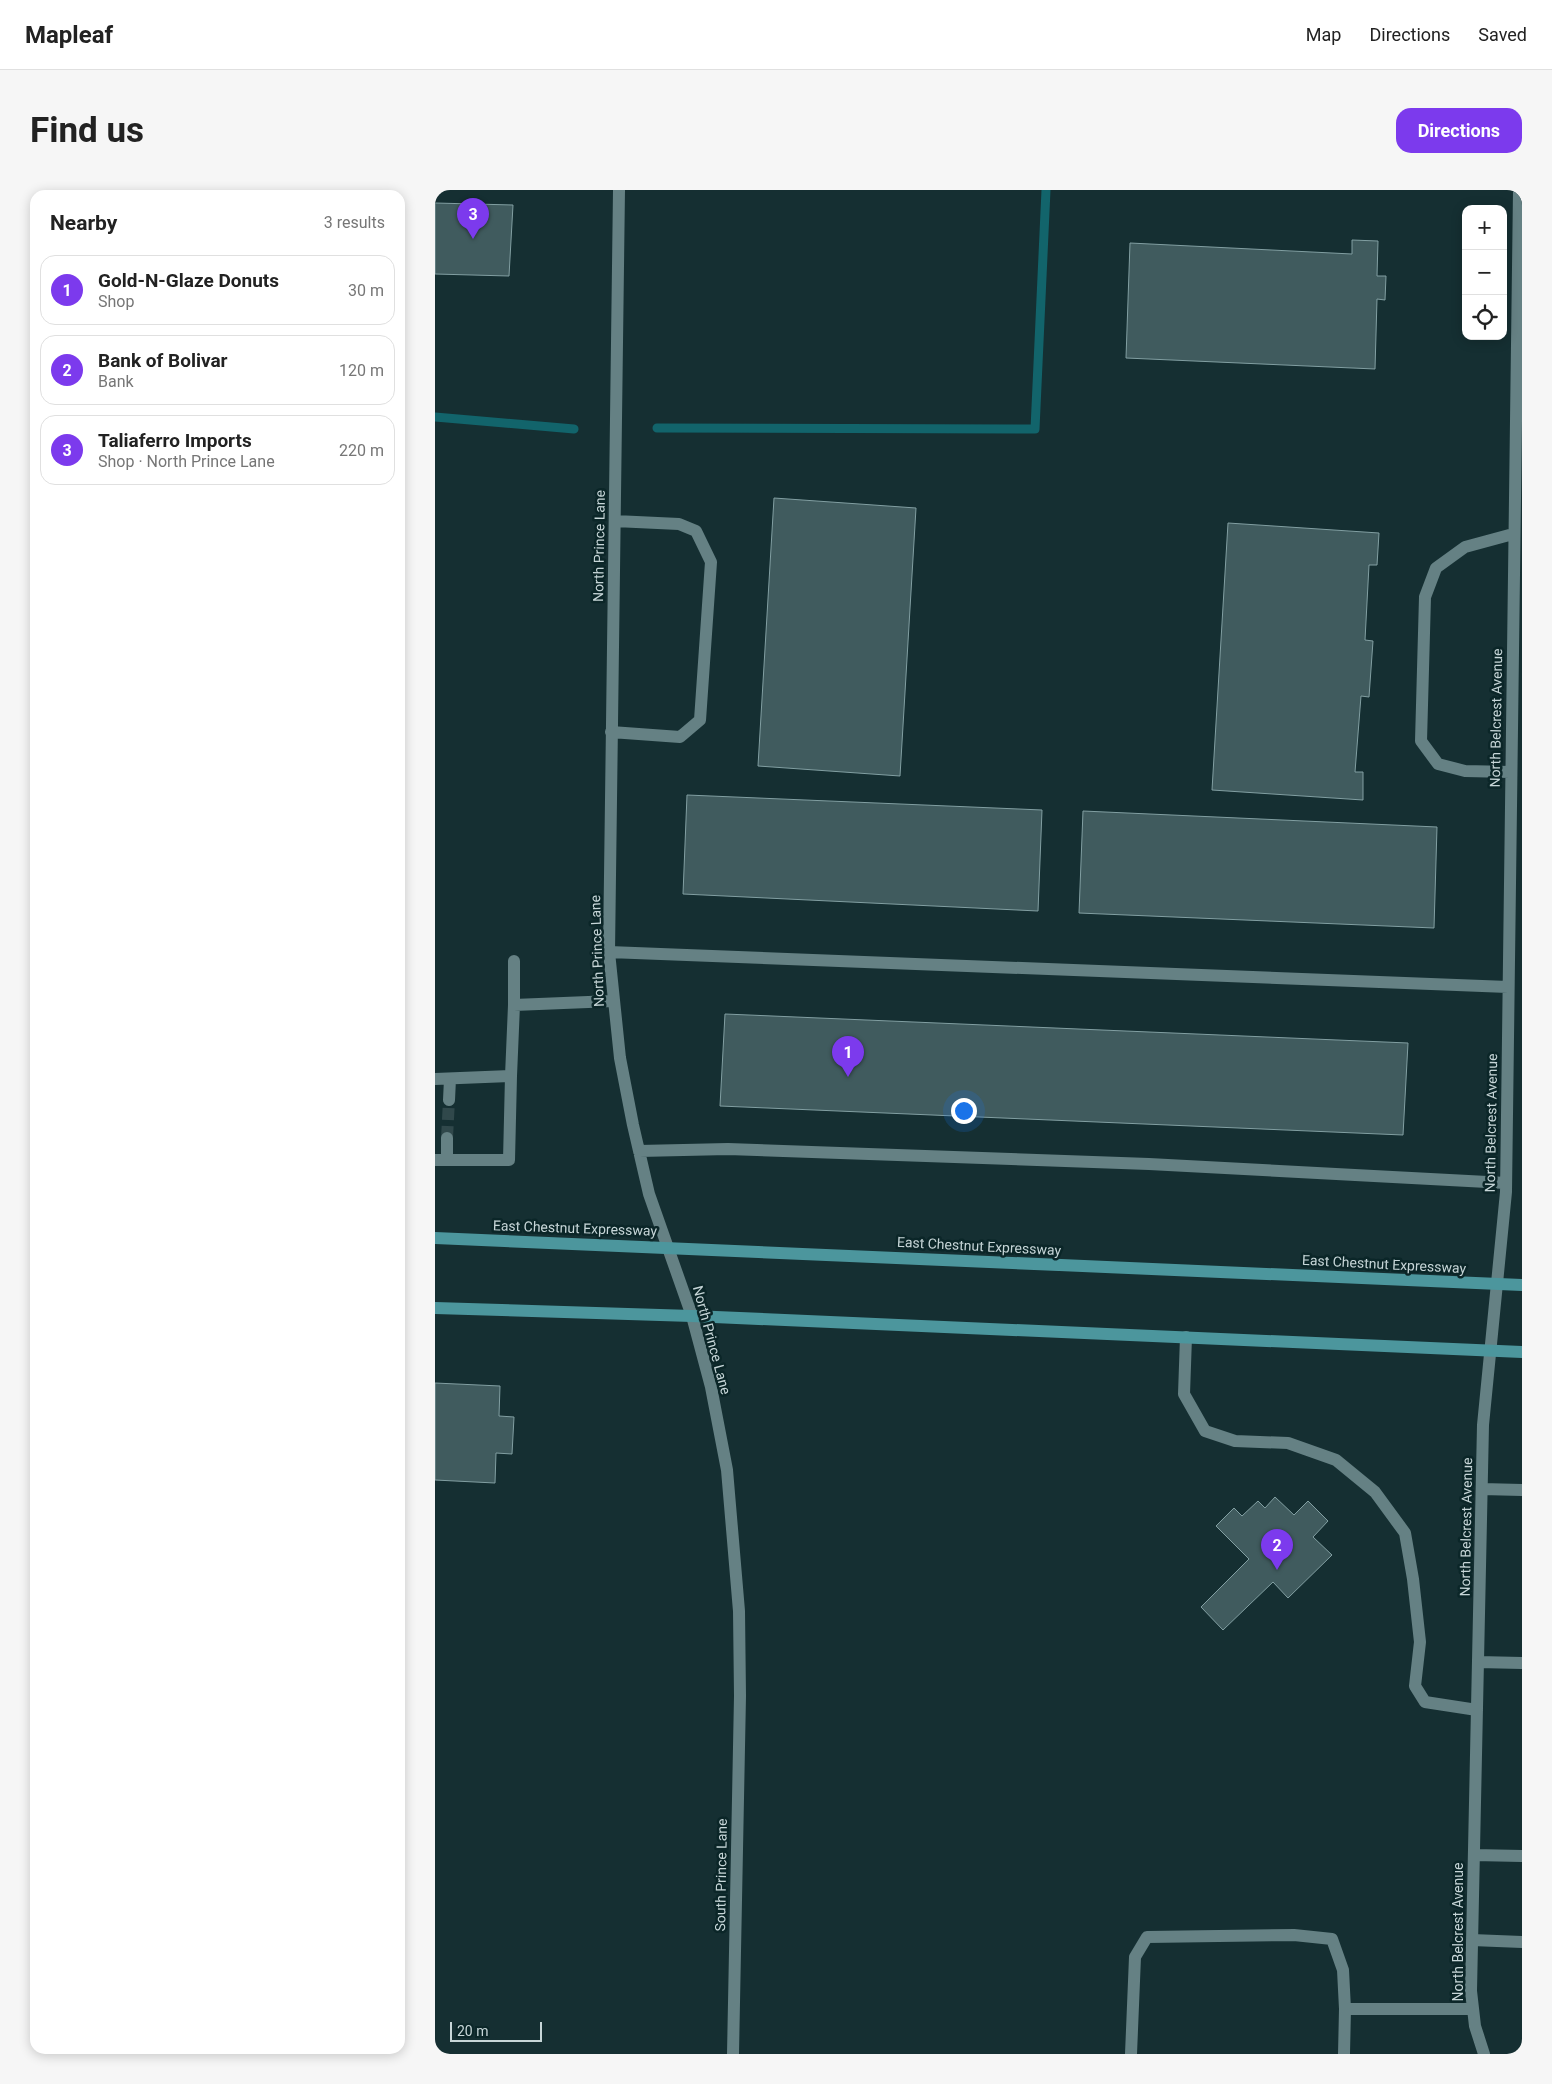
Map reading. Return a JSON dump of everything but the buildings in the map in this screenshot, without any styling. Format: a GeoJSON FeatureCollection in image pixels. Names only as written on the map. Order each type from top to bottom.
{"type":"FeatureCollection","features":[{"type":"Feature","properties":{"kind":"main road","name":"East Chestnut Expressway"},"geometry":{"type":"LineString","coordinates":[[435,1238],[1522,1285]]}},
{"type":"Feature","properties":{"kind":"main road"},"geometry":{"type":"LineString","coordinates":[[435,1308],[693,1316],[1522,1352]]}},
{"type":"Feature","properties":{"kind":"street","name":"North Prince Lane"},"geometry":{"type":"LineString","coordinates":[[619,190],[609,952],[620,1058],[639,1151],[649,1194],[693,1316],[711,1387],[727,1470],[739,1611],[740,1696]]}},
{"type":"Feature","properties":{"kind":"street","name":"North Belcrest Avenue"},"geometry":{"type":"LineString","coordinates":[[1484,2054],[1475,2026],[1471,1991],[1483,1425],[1506,1183],[1513,534],[1518,411],[1519,190]]}},
{"type":"Feature","properties":{"kind":"street"},"geometry":{"type":"LineString","coordinates":[[611,732],[680,736],[700,720],[711,562],[696,531],[679,524],[615,521]]}},
{"type":"Feature","properties":{"kind":"street"},"geometry":{"type":"LineString","coordinates":[[1511,772],[1465,770],[1439,764],[1421,741],[1425,596],[1436,568],[1465,547],[1513,534]]}},
{"type":"Feature","properties":{"kind":"street"},"geometry":{"type":"LineString","coordinates":[[609,952],[1508,987]]}},
{"type":"Feature","properties":{"kind":"street"},"geometry":{"type":"LineString","coordinates":[[447,1138],[441,1160],[509,1160],[514,962]]}},
{"type":"Feature","properties":{"kind":"street"},"geometry":{"type":"LineString","coordinates":[[514,1005],[613,1001]]}},
{"type":"Feature","properties":{"kind":"street"},"geometry":{"type":"LineString","coordinates":[[435,1079],[511,1076]]}},
{"type":"Feature","properties":{"kind":"street"},"geometry":{"type":"LineString","coordinates":[[449,1100],[450,1079]]}},
{"type":"Feature","properties":{"kind":"street"},"geometry":{"type":"LineString","coordinates":[[639,1151],[728,1149],[1149,1164],[1506,1183]]}},
{"type":"Feature","properties":{"kind":"street"},"geometry":{"type":"LineString","coordinates":[[1186,1337],[1184,1394],[1205,1431],[1235,1441],[1288,1443],[1304,1448],[1335,1460],[1375,1492],[1405,1533],[1413,1579],[1419,1642],[1415,1686],[1425,1702],[1477,1710]]}},
{"type":"Feature","properties":{"kind":"street"},"geometry":{"type":"LineString","coordinates":[[1482,1489],[1522,1490]]}},
{"type":"Feature","properties":{"kind":"street"},"geometry":{"type":"LineString","coordinates":[[1478,1662],[1522,1663]]}},
{"type":"Feature","properties":{"kind":"street","name":"South Prince Lane"},"geometry":{"type":"LineString","coordinates":[[733,2054],[740,1696]]}},
{"type":"Feature","properties":{"kind":"street"},"geometry":{"type":"LineString","coordinates":[[1474,1854],[1522,1856]]}},
{"type":"Feature","properties":{"kind":"street"},"geometry":{"type":"LineString","coordinates":[[1131,2054],[1135,1957],[1147,1937],[1294,1935],[1332,1940],[1343,1970],[1345,2009],[1344,2054]]}},
{"type":"Feature","properties":{"kind":"street"},"geometry":{"type":"LineString","coordinates":[[1472,1940],[1522,1942]]}},
{"type":"Feature","properties":{"kind":"street"},"geometry":{"type":"LineString","coordinates":[[1345,2009],[1473,2010]]}},
{"type":"Feature","properties":{"kind":"waterway"},"geometry":{"type":"LineString","coordinates":[[657,428],[1035,429],[1046,190]]}},
{"type":"Feature","properties":{"kind":"waterway"},"geometry":{"type":"LineString","coordinates":[[435,417],[574,429]]}},
{"type":"Feature","properties":{"kind":"tunnel"},"geometry":{"type":"LineString","coordinates":[[447,1138],[449,1100]]}},
{"type":"Feature","properties":{"kind":"place","name":"Taliaferro Imports"},"geometry":{"type":"Point","coordinates":[473,239]}},
{"type":"Feature","properties":{"kind":"place","name":"Gold-N-Glaze Donuts"},"geometry":{"type":"Point","coordinates":[848,1077]}},
{"type":"Feature","properties":{"kind":"place","name":"Bank of Bolivar"},"geometry":{"type":"Point","coordinates":[1277,1570]}}]}
